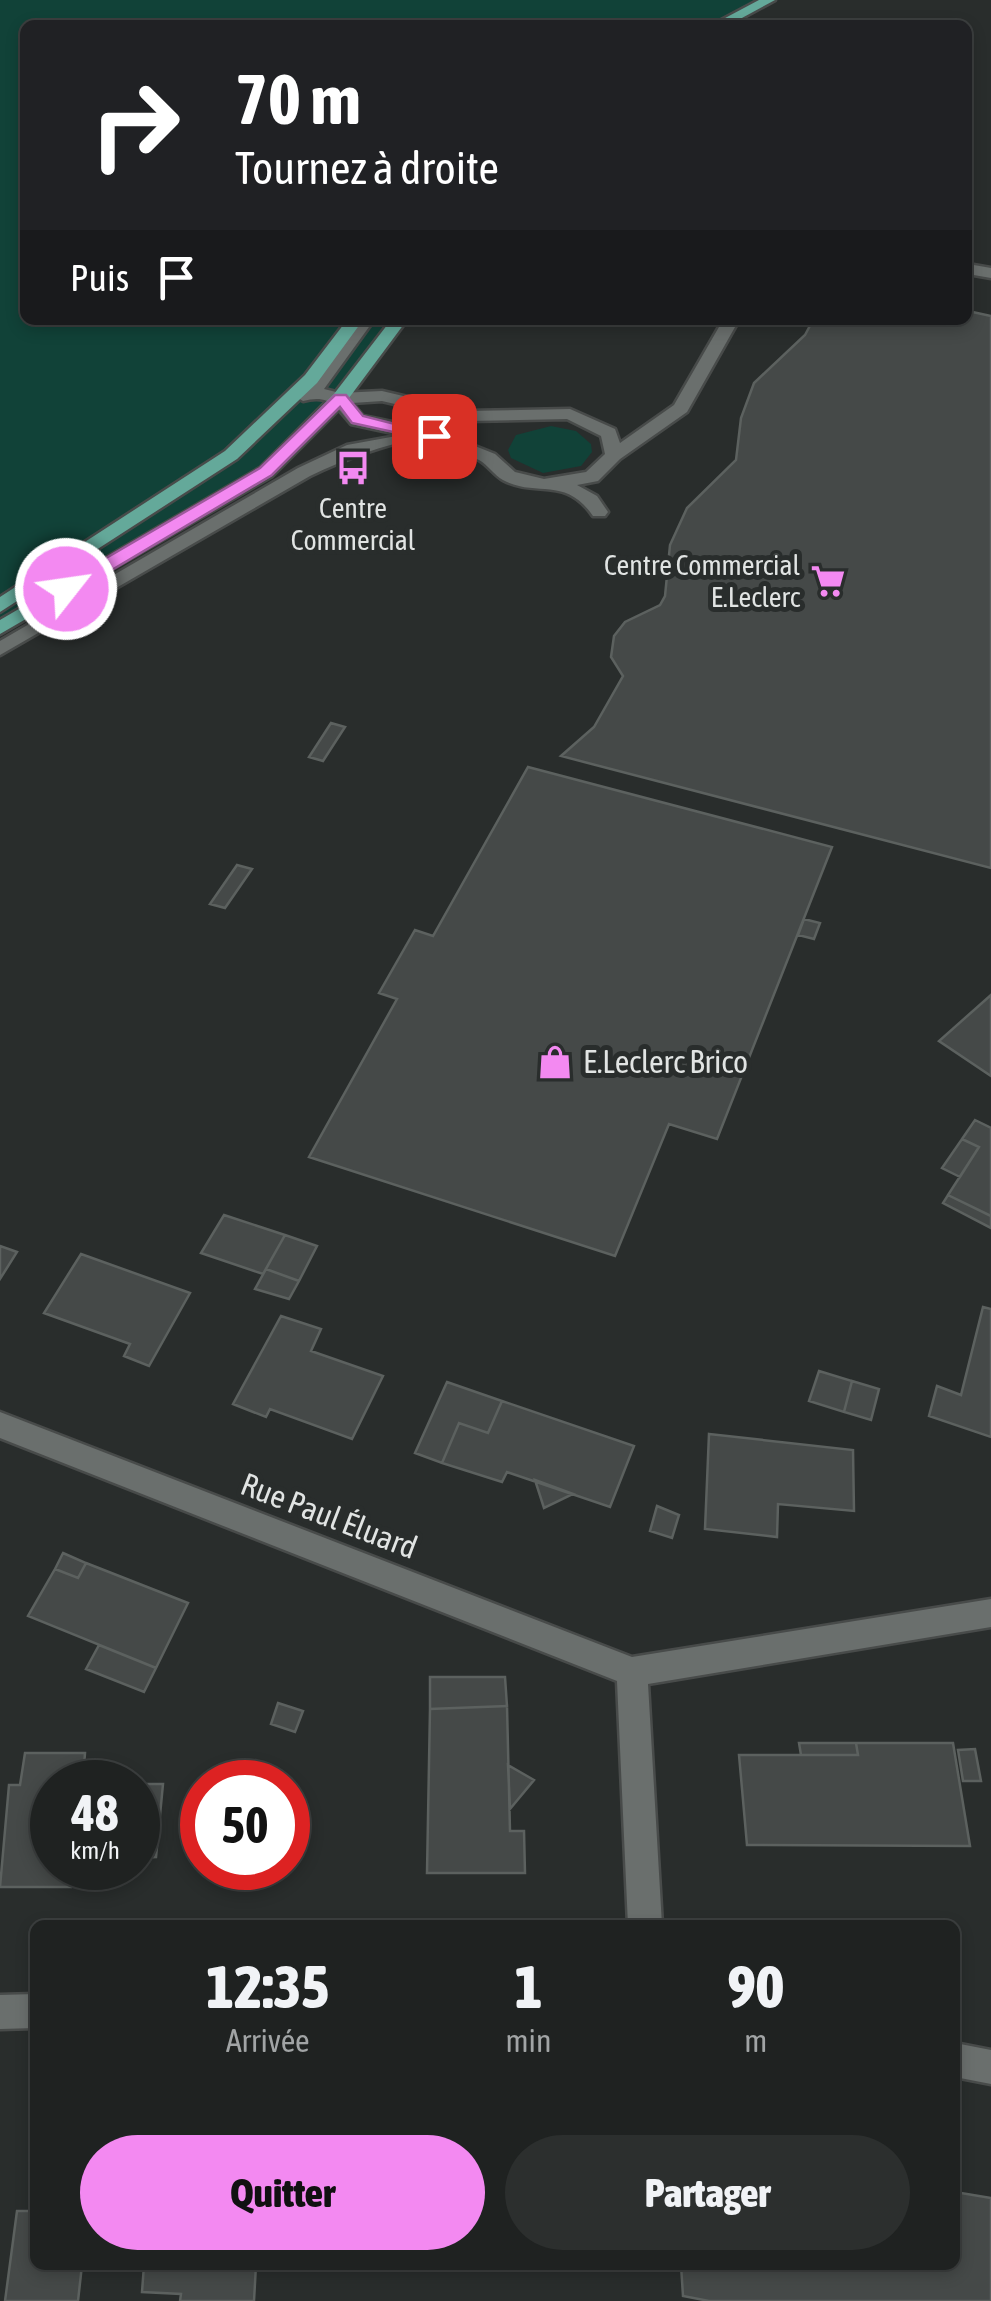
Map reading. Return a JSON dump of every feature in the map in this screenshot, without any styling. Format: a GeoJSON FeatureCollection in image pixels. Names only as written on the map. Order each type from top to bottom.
{"type":"FeatureCollection","features":[{"type":"Feature","properties":{"kind":"main road"},"geometry":{"type":"LineString","coordinates":[[729,20],[769,0]]}},
{"type":"Feature","properties":{"kind":"main road"},"geometry":{"type":"LineString","coordinates":[[0,606],[230,455],[288,402],[351,325]]}},
{"type":"Feature","properties":{"kind":"main road"},"geometry":{"type":"LineString","coordinates":[[0,628],[266,472],[340,398],[395,325]]}},
{"type":"Feature","properties":{"kind":"street"},"geometry":{"type":"LineString","coordinates":[[288,402],[314,391],[362,325]]}},
{"type":"Feature","properties":{"kind":"street"},"geometry":{"type":"LineString","coordinates":[[563,484],[609,463],[681,408],[729,325]]}},
{"type":"Feature","properties":{"kind":"street"},"geometry":{"type":"LineString","coordinates":[[367,365],[372,388],[382,396]]}},
{"type":"Feature","properties":{"kind":"street"},"geometry":{"type":"LineString","coordinates":[[314,391],[340,398],[382,396],[468,416],[554,412],[598,424],[631,424],[681,408]]}},
{"type":"Feature","properties":{"kind":"street"},"geometry":{"type":"LineString","coordinates":[[340,398],[357,420],[434,436],[489,458]]}},
{"type":"Feature","properties":{"kind":"street"},"geometry":{"type":"LineString","coordinates":[[521,416],[492,433],[486,445],[497,468],[525,482],[563,484],[592,500],[598,512],[596,490],[615,444],[598,424]]}},
{"type":"Feature","properties":{"kind":"street"},"geometry":{"type":"LineString","coordinates":[[0,648],[304,472],[353,449],[434,436]]}},
{"type":"Feature","properties":{"kind":"street","name":"Rue Paul Éluard"},"geometry":{"type":"LineString","coordinates":[[0,1426],[632,1672]]}},
{"type":"Feature","properties":{"kind":"street"},"geometry":{"type":"LineString","coordinates":[[645,1920],[632,1672],[991,1612]]}},
{"type":"Feature","properties":{"kind":"street"},"geometry":{"type":"LineString","coordinates":[[0,2012],[30,2011]]}},
{"type":"Feature","properties":{"kind":"street"},"geometry":{"type":"LineString","coordinates":[[960,2061],[991,2067]]}},
{"type":"Feature","properties":{"kind":"green space"},"geometry":{"type":"Polygon","coordinates":[[[0,0],[769,0],[729,20],[20,20],[20,325],[395,325],[266,472],[0,628],[0,0]]]}},
{"type":"Feature","properties":{"kind":"green space"},"geometry":{"type":"Polygon","coordinates":[[[551,426],[576,431],[591,444],[592,452],[581,466],[543,473],[511,458],[508,450],[516,435],[551,426]]]}},
{"type":"Feature","properties":{"kind":"building","name":"Centre Commercial E.Leclerc"},"geometry":{"type":"Polygon","coordinates":[[[972,312],[991,316],[991,868],[561,756],[594,727],[623,676],[611,657],[614,636],[625,622],[660,605],[665,596],[670,545],[687,508],[736,460],[741,418],[754,383],[805,335],[810,325],[972,325],[972,312]]]}},
{"type":"Feature","properties":{"kind":"building"},"geometry":{"type":"Polygon","coordinates":[[[331,723],[345,727],[323,761],[309,757],[331,723]]]}},
{"type":"Feature","properties":{"kind":"building","name":"E.Leclerc Brico"},"geometry":{"type":"Polygon","coordinates":[[[528,767],[832,847],[717,1139],[669,1124],[615,1256],[309,1157],[397,999],[379,993],[415,930],[433,936],[528,767]]]}},
{"type":"Feature","properties":{"kind":"building"},"geometry":{"type":"Polygon","coordinates":[[[237,865],[252,869],[225,908],[210,904],[237,865]]]}},
{"type":"Feature","properties":{"kind":"building"},"geometry":{"type":"Polygon","coordinates":[[[804,919],[820,923],[814,939],[798,935],[804,919]]]}},
{"type":"Feature","properties":{"kind":"building"},"geometry":{"type":"Polygon","coordinates":[[[991,995],[991,1076],[939,1041],[991,995]]]}},
{"type":"Feature","properties":{"kind":"building"},"geometry":{"type":"Polygon","coordinates":[[[975,1120],[991,1128],[991,1216],[948,1195],[979,1147],[962,1139],[975,1120]]]}},
{"type":"Feature","properties":{"kind":"building"},"geometry":{"type":"Polygon","coordinates":[[[962,1139],[979,1147],[960,1177],[942,1168],[962,1139]]]}},
{"type":"Feature","properties":{"kind":"building"},"geometry":{"type":"Polygon","coordinates":[[[948,1195],[991,1216],[991,1228],[943,1203],[948,1195]]]}},
{"type":"Feature","properties":{"kind":"building"},"geometry":{"type":"Polygon","coordinates":[[[224,1215],[285,1235],[263,1274],[201,1253],[224,1215]]]}},
{"type":"Feature","properties":{"kind":"building"},"geometry":{"type":"Polygon","coordinates":[[[285,1235],[317,1246],[299,1281],[266,1269],[285,1235]]]}},
{"type":"Feature","properties":{"kind":"building"},"geometry":{"type":"Polygon","coordinates":[[[0,1246],[17,1252],[0,1279],[0,1246]]]}},
{"type":"Feature","properties":{"kind":"building"},"geometry":{"type":"Polygon","coordinates":[[[81,1254],[190,1293],[149,1366],[124,1356],[130,1344],[44,1313],[81,1254]]]}},
{"type":"Feature","properties":{"kind":"building"},"geometry":{"type":"Polygon","coordinates":[[[266,1269],[299,1281],[289,1299],[255,1289],[266,1269]]]}},
{"type":"Feature","properties":{"kind":"building"},"geometry":{"type":"Polygon","coordinates":[[[983,1307],[991,1309],[991,1437],[929,1416],[937,1386],[961,1395],[983,1307]]]}},
{"type":"Feature","properties":{"kind":"building"},"geometry":{"type":"Polygon","coordinates":[[[281,1316],[321,1329],[311,1351],[383,1376],[352,1439],[270,1409],[266,1417],[233,1404],[281,1316]]]}},
{"type":"Feature","properties":{"kind":"building"},"geometry":{"type":"Polygon","coordinates":[[[819,1371],[852,1381],[844,1412],[809,1401],[819,1371]]]}},
{"type":"Feature","properties":{"kind":"building"},"geometry":{"type":"Polygon","coordinates":[[[852,1381],[879,1389],[871,1420],[844,1412],[852,1381]]]}},
{"type":"Feature","properties":{"kind":"building"},"geometry":{"type":"Polygon","coordinates":[[[447,1382],[502,1401],[488,1433],[459,1423],[442,1463],[415,1453],[447,1382]]]}},
{"type":"Feature","properties":{"kind":"building"},"geometry":{"type":"Polygon","coordinates":[[[502,1401],[634,1446],[610,1507],[507,1472],[502,1482],[442,1463],[459,1423],[488,1433],[502,1401]]]}},
{"type":"Feature","properties":{"kind":"building"},"geometry":{"type":"Polygon","coordinates":[[[709,1434],[853,1450],[854,1511],[778,1504],[777,1537],[705,1529],[709,1434]]]}},
{"type":"Feature","properties":{"kind":"building"},"geometry":{"type":"Polygon","coordinates":[[[535,1480],[573,1494],[544,1508],[535,1480]]]}},
{"type":"Feature","properties":{"kind":"building"},"geometry":{"type":"Polygon","coordinates":[[[657,1506],[679,1515],[672,1538],[650,1531],[657,1506]]]}},
{"type":"Feature","properties":{"kind":"building"},"geometry":{"type":"Polygon","coordinates":[[[63,1553],[86,1563],[78,1578],[55,1569],[63,1553]]]}},
{"type":"Feature","properties":{"kind":"building"},"geometry":{"type":"Polygon","coordinates":[[[86,1563],[188,1603],[156,1668],[28,1616],[55,1569],[78,1578],[86,1563]]]}},
{"type":"Feature","properties":{"kind":"building"},"geometry":{"type":"Polygon","coordinates":[[[99,1645],[156,1668],[144,1692],[86,1669],[99,1645]]]}},
{"type":"Feature","properties":{"kind":"building"},"geometry":{"type":"Polygon","coordinates":[[[430,1677],[505,1677],[507,1706],[430,1709],[430,1677]]]}},
{"type":"Feature","properties":{"kind":"building"},"geometry":{"type":"Polygon","coordinates":[[[278,1703],[303,1711],[295,1732],[271,1724],[278,1703]]]}},
{"type":"Feature","properties":{"kind":"building"},"geometry":{"type":"Polygon","coordinates":[[[507,1706],[510,1831],[524,1831],[525,1873],[427,1873],[430,1709],[507,1706]]]}},
{"type":"Feature","properties":{"kind":"building"},"geometry":{"type":"Polygon","coordinates":[[[799,1743],[856,1743],[858,1755],[801,1755],[799,1743]]]}},
{"type":"Feature","properties":{"kind":"building"},"geometry":{"type":"Polygon","coordinates":[[[856,1743],[953,1743],[970,1846],[747,1845],[739,1755],[858,1755],[856,1743]]]}},
{"type":"Feature","properties":{"kind":"building"},"geometry":{"type":"Polygon","coordinates":[[[975,1749],[981,1781],[963,1781],[958,1750],[975,1749]]]}},
{"type":"Feature","properties":{"kind":"building"},"geometry":{"type":"Polygon","coordinates":[[[25,1753],[85,1753],[85,1760],[30,1760],[30,1887],[0,1887],[9,1785],[20,1785],[25,1753]]]}},
{"type":"Feature","properties":{"kind":"building"},"geometry":{"type":"Polygon","coordinates":[[[508,1765],[534,1780],[510,1809],[508,1765]]]}},
{"type":"Feature","properties":{"kind":"building"},"geometry":{"type":"Polygon","coordinates":[[[960,2193],[991,2198],[991,2301],[709,2301],[683,2296],[681,2270],[960,2270],[960,2193]]]}},
{"type":"Feature","properties":{"kind":"building"},"geometry":{"type":"Polygon","coordinates":[[[17,2211],[30,2211],[30,2270],[81,2270],[78,2301],[5,2301],[17,2211]]]}},
{"type":"Feature","properties":{"kind":"building"},"geometry":{"type":"Polygon","coordinates":[[[144,2270],[256,2270],[254,2301],[180,2301],[181,2294],[142,2292],[144,2270]]]}},
{"type":"Feature","properties":{"kind":"place","name":"Centre Commercial"},"geometry":{"type":"Point","coordinates":[353,468]}},
{"type":"Feature","properties":{"kind":"place","name":"Centre Commercial E.Leclerc"},"geometry":{"type":"Point","coordinates":[828,581]}},
{"type":"Feature","properties":{"kind":"place","name":"E.Leclerc Brico"},"geometry":{"type":"Point","coordinates":[555,1062]}},
{"type":"Feature","properties":{"kind":"route"},"geometry":{"type":"LineString","coordinates":[[66,589],[266,472],[340,398],[357,420],[434,436]]}}]}
